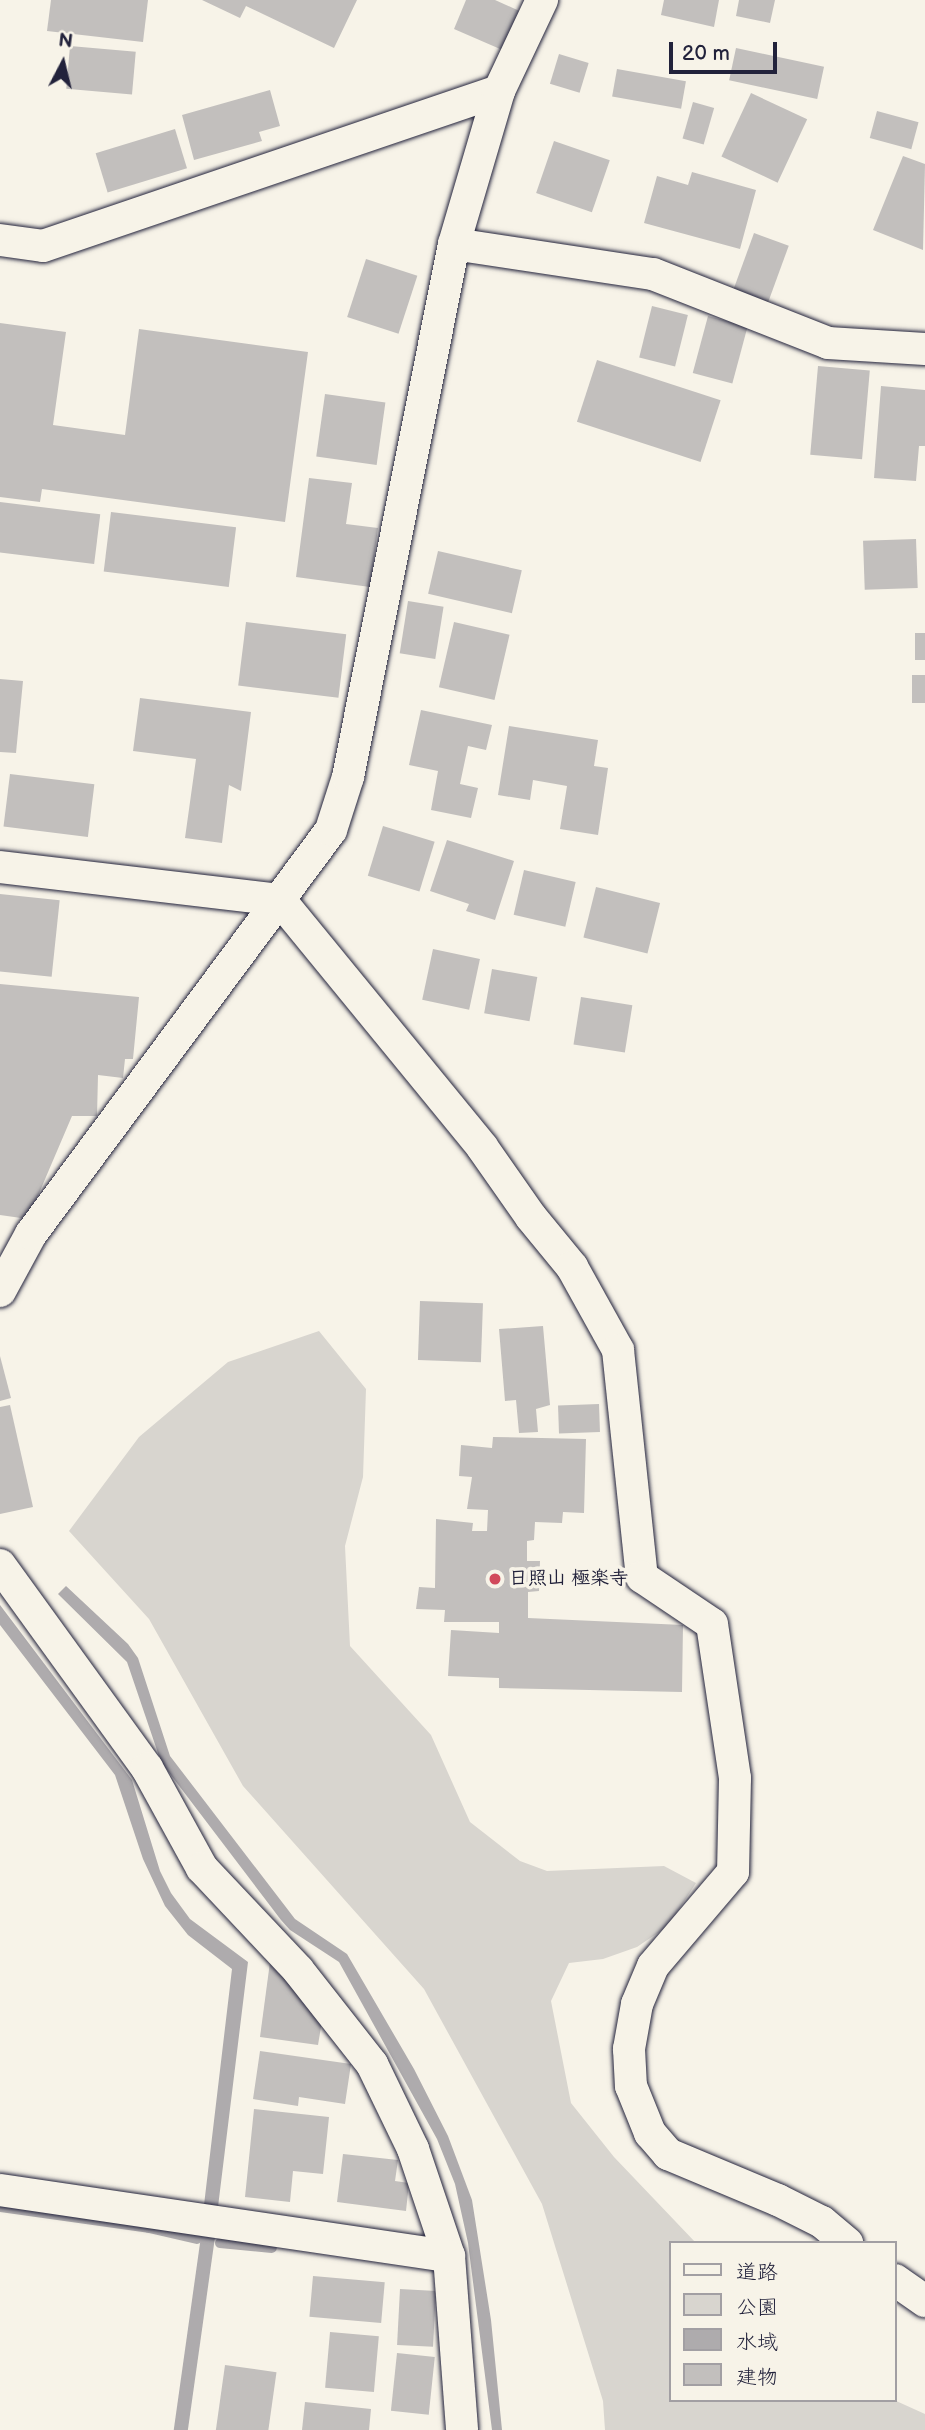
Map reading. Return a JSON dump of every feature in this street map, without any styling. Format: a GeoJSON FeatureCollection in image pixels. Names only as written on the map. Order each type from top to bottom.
{"type":"FeatureCollection","features":[{"type":"Feature","properties":{"kind":"street"},"geometry":{"type":"LineString","coordinates":[[0,1291],[31,1234],[331,830],[348,777],[454,244],[499,91],[542,0]]}},
{"type":"Feature","properties":{"kind":"street"},"geometry":{"type":"LineString","coordinates":[[0,240],[43,246],[499,91]]}},
{"type":"Feature","properties":{"kind":"street"},"geometry":{"type":"LineString","coordinates":[[454,244],[653,274],[828,343],[925,349]]}},
{"type":"Feature","properties":{"kind":"street"},"geometry":{"type":"LineString","coordinates":[[0,867],[280,900],[482,1147],[531,1217],[572,1267],[618,1350],[642,1577],[712,1624],[735,1778],[733,1872],[653,1966],[637,2004],[629,2049],[631,2086],[650,2133],[668,2154],[778,2200],[822,2222],[845,2241]]}},
{"type":"Feature","properties":{"kind":"street"},"geometry":{"type":"LineString","coordinates":[[0,1565],[147,1768],[202,1868],[298,1970],[372,2064],[413,2149],[450,2256],[462,2430]]}},
{"type":"Feature","properties":{"kind":"street"},"geometry":{"type":"LineString","coordinates":[[0,2190],[450,2256]]}},
{"type":"Feature","properties":{"kind":"street"},"geometry":{"type":"LineString","coordinates":[[897,2281],[925,2301]]}},
{"type":"Feature","properties":{"kind":"green space"},"geometry":{"type":"Polygon","coordinates":[[[319,1331],[366,1389],[363,1477],[345,1546],[350,1646],[431,1735],[470,1822],[520,1861],[547,1871],[664,1866],[696,1883],[668,1926],[637,1947],[603,1959],[569,1963],[551,2001],[571,2103],[614,2157],[694,2241],[670,2241],[670,2402],[897,2401],[925,2414],[925,2430],[605,2430],[603,2401],[542,2204],[424,1989],[243,1786],[149,1619],[69,1531],[139,1437],[228,1362],[319,1331]]]}},
{"type":"Feature","properties":{"kind":"water"},"geometry":{"type":"Polygon","coordinates":[[[66,1586],[128,1644],[138,1658],[170,1756],[295,1919],[347,1954],[414,2069],[448,2136],[472,2200],[491,2320],[502,2430],[492,2430],[468,2243],[455,2184],[437,2139],[339,1962],[290,1930],[281,1920],[161,1762],[127,1662],[58,1594],[66,1586]]]}},
{"type":"Feature","properties":{"kind":"water"},"geometry":{"type":"Polygon","coordinates":[[[0,1605],[132,1780],[160,1871],[171,1893],[190,1919],[248,1962],[218,2207],[204,2205],[232,1969],[188,1935],[165,1906],[143,1859],[115,1775],[0,1625],[0,1605]]]}},
{"type":"Feature","properties":{"kind":"water"},"geometry":{"type":"Polygon","coordinates":[[[201,2236],[215,2238],[188,2430],[174,2430],[201,2236]]]}},
{"type":"Feature","properties":{"kind":"building"},"geometry":{"type":"Polygon","coordinates":[[[51,0],[148,0],[143,42],[47,31],[51,0]]]}},
{"type":"Feature","properties":{"kind":"building"},"geometry":{"type":"Polygon","coordinates":[[[202,0],[357,0],[334,48],[246,6],[240,18],[202,0]]]}},
{"type":"Feature","properties":{"kind":"building"},"geometry":{"type":"Polygon","coordinates":[[[466,0],[495,0],[524,13],[507,52],[454,29],[466,0]]]}},
{"type":"Feature","properties":{"kind":"building"},"geometry":{"type":"Polygon","coordinates":[[[664,0],[719,0],[714,27],[661,15],[664,0]]]}},
{"type":"Feature","properties":{"kind":"building"},"geometry":{"type":"Polygon","coordinates":[[[739,0],[775,0],[770,23],[736,16],[739,0]]]}},
{"type":"Feature","properties":{"kind":"building"},"geometry":{"type":"Polygon","coordinates":[[[70,46],[136,52],[132,95],[66,89],[70,46]]]}},
{"type":"Feature","properties":{"kind":"building"},"geometry":{"type":"Polygon","coordinates":[[[736,48],[824,67],[817,99],[729,80],[736,48]]]}},
{"type":"Feature","properties":{"kind":"building"},"geometry":{"type":"Polygon","coordinates":[[[559,54],[589,63],[580,93],[550,84],[559,54]]]}},
{"type":"Feature","properties":{"kind":"building"},"geometry":{"type":"Polygon","coordinates":[[[617,69],[686,81],[681,109],[612,97],[617,69]]]}},
{"type":"Feature","properties":{"kind":"building"},"geometry":{"type":"Polygon","coordinates":[[[270,90],[280,126],[259,132],[262,141],[194,160],[182,115],[270,90]]]}},
{"type":"Feature","properties":{"kind":"building"},"geometry":{"type":"Polygon","coordinates":[[[751,93],[807,119],[778,183],[721,156],[751,93]]]}},
{"type":"Feature","properties":{"kind":"building"},"geometry":{"type":"Polygon","coordinates":[[[693,102],[714,108],[704,145],[683,139],[693,102]]]}},
{"type":"Feature","properties":{"kind":"building"},"geometry":{"type":"Polygon","coordinates":[[[877,111],[919,122],[911,149],[870,138],[877,111]]]}},
{"type":"Feature","properties":{"kind":"building"},"geometry":{"type":"Polygon","coordinates":[[[175,129],[187,168],[108,192],[96,153],[175,129]]]}},
{"type":"Feature","properties":{"kind":"building"},"geometry":{"type":"Polygon","coordinates":[[[554,141],[610,160],[592,212],[536,193],[554,141]]]}},
{"type":"Feature","properties":{"kind":"building"},"geometry":{"type":"Polygon","coordinates":[[[903,156],[925,164],[923,250],[873,230],[903,156]]]}},
{"type":"Feature","properties":{"kind":"building"},"geometry":{"type":"Polygon","coordinates":[[[692,172],[756,190],[740,249],[644,223],[657,176],[688,185],[692,172]]]}},
{"type":"Feature","properties":{"kind":"building"},"geometry":{"type":"Polygon","coordinates":[[[754,233],[789,246],[767,305],[732,292],[754,233]]]}},
{"type":"Feature","properties":{"kind":"building"},"geometry":{"type":"Polygon","coordinates":[[[366,259],[417,276],[399,334],[347,317],[366,259]]]}},
{"type":"Feature","properties":{"kind":"building"},"geometry":{"type":"Polygon","coordinates":[[[652,306],[688,315],[675,366],[639,357],[652,306]]]}},
{"type":"Feature","properties":{"kind":"building"},"geometry":{"type":"Polygon","coordinates":[[[708,316],[748,327],[732,384],[693,373],[708,316]]]}},
{"type":"Feature","properties":{"kind":"building"},"geometry":{"type":"Polygon","coordinates":[[[0,323],[66,332],[53,425],[125,435],[139,329],[308,352],[285,522],[42,489],[40,502],[0,497],[0,323]]]}},
{"type":"Feature","properties":{"kind":"building"},"geometry":{"type":"Polygon","coordinates":[[[597,360],[721,400],[701,462],[577,422],[597,360]]]}},
{"type":"Feature","properties":{"kind":"building"},"geometry":{"type":"Polygon","coordinates":[[[818,366],[870,371],[862,459],[810,455],[818,366]]]}},
{"type":"Feature","properties":{"kind":"building"},"geometry":{"type":"Polygon","coordinates":[[[881,386],[925,390],[925,446],[919,446],[916,481],[874,478],[881,386]]]}},
{"type":"Feature","properties":{"kind":"building"},"geometry":{"type":"Polygon","coordinates":[[[325,394],[385,402],[377,465],[316,456],[325,394]]]}},
{"type":"Feature","properties":{"kind":"building"},"geometry":{"type":"Polygon","coordinates":[[[309,478],[352,483],[346,524],[378,528],[370,587],[296,577],[309,478]]]}},
{"type":"Feature","properties":{"kind":"building"},"geometry":{"type":"Polygon","coordinates":[[[0,502],[100,514],[94,564],[0,552],[0,502]]]}},
{"type":"Feature","properties":{"kind":"building"},"geometry":{"type":"Polygon","coordinates":[[[111,512],[236,527],[229,587],[104,572],[111,512]]]}},
{"type":"Feature","properties":{"kind":"building"},"geometry":{"type":"Polygon","coordinates":[[[916,539],[918,588],[865,590],[863,541],[916,539]]]}},
{"type":"Feature","properties":{"kind":"building"},"geometry":{"type":"Polygon","coordinates":[[[438,551],[522,570],[512,613],[428,594],[438,551]]]}},
{"type":"Feature","properties":{"kind":"building"},"geometry":{"type":"Polygon","coordinates":[[[408,601],[444,607],[435,659],[400,653],[408,601]]]}},
{"type":"Feature","properties":{"kind":"building"},"geometry":{"type":"Polygon","coordinates":[[[246,622],[346,634],[338,698],[238,686],[246,622]]]}},
{"type":"Feature","properties":{"kind":"building"},"geometry":{"type":"Polygon","coordinates":[[[454,622],[510,635],[494,700],[439,687],[454,622]]]}},
{"type":"Feature","properties":{"kind":"building"},"geometry":{"type":"Polygon","coordinates":[[[915,633],[925,633],[925,660],[915,660],[915,633]]]}},
{"type":"Feature","properties":{"kind":"building"},"geometry":{"type":"Polygon","coordinates":[[[912,675],[925,675],[925,703],[912,703],[912,675]]]}},
{"type":"Feature","properties":{"kind":"building"},"geometry":{"type":"Polygon","coordinates":[[[0,679],[23,681],[16,753],[0,752],[0,679]]]}},
{"type":"Feature","properties":{"kind":"building"},"geometry":{"type":"Polygon","coordinates":[[[140,698],[251,712],[241,791],[229,785],[222,843],[185,838],[196,759],[133,751],[140,698]]]}},
{"type":"Feature","properties":{"kind":"building"},"geometry":{"type":"Polygon","coordinates":[[[421,710],[492,725],[486,750],[468,746],[460,784],[478,788],[471,818],[431,810],[438,771],[409,765],[421,710]]]}},
{"type":"Feature","properties":{"kind":"building"},"geometry":{"type":"Polygon","coordinates":[[[509,726],[598,740],[594,766],[608,768],[598,835],[560,829],[567,786],[533,780],[530,800],[498,795],[509,726]]]}},
{"type":"Feature","properties":{"kind":"building"},"geometry":{"type":"Polygon","coordinates":[[[10,774],[94,784],[88,837],[4,827],[10,774]]]}},
{"type":"Feature","properties":{"kind":"building"},"geometry":{"type":"Polygon","coordinates":[[[383,826],[435,842],[419,892],[368,876],[383,826]]]}},
{"type":"Feature","properties":{"kind":"building"},"geometry":{"type":"Polygon","coordinates":[[[447,840],[514,861],[495,920],[466,911],[469,904],[430,891],[447,840]]]}},
{"type":"Feature","properties":{"kind":"building"},"geometry":{"type":"Polygon","coordinates":[[[524,870],[576,882],[565,927],[514,915],[524,870]]]}},
{"type":"Feature","properties":{"kind":"building"},"geometry":{"type":"Polygon","coordinates":[[[596,887],[660,903],[647,953],[583,937],[596,887]]]}},
{"type":"Feature","properties":{"kind":"building"},"geometry":{"type":"Polygon","coordinates":[[[0,894],[60,900],[52,977],[0,971],[0,894]]]}},
{"type":"Feature","properties":{"kind":"building"},"geometry":{"type":"Polygon","coordinates":[[[433,949],[480,959],[469,1010],[422,1000],[433,949]]]}},
{"type":"Feature","properties":{"kind":"building"},"geometry":{"type":"Polygon","coordinates":[[[492,969],[537,977],[529,1021],[484,1013],[492,969]]]}},
{"type":"Feature","properties":{"kind":"building"},"geometry":{"type":"Polygon","coordinates":[[[0,984],[139,997],[133,1059],[125,1059],[123,1078],[98,1075],[97,1116],[72,1116],[28,1219],[0,1215],[0,984]]]}},
{"type":"Feature","properties":{"kind":"building"},"geometry":{"type":"Polygon","coordinates":[[[581,997],[632,1005],[625,1053],[573,1044],[581,997]]]}},
{"type":"Feature","properties":{"kind":"building"},"geometry":{"type":"Polygon","coordinates":[[[420,1301],[483,1303],[481,1362],[418,1360],[420,1301]]]}},
{"type":"Feature","properties":{"kind":"building"},"geometry":{"type":"Polygon","coordinates":[[[543,1326],[550,1405],[536,1409],[538,1432],[519,1433],[516,1400],[505,1401],[499,1329],[543,1326]]]}},
{"type":"Feature","properties":{"kind":"building"},"geometry":{"type":"Polygon","coordinates":[[[0,1356],[11,1398],[0,1401],[0,1356]]]}},
{"type":"Feature","properties":{"kind":"building"},"geometry":{"type":"Polygon","coordinates":[[[599,1404],[600,1432],[559,1433],[558,1405],[599,1404]]]}},
{"type":"Feature","properties":{"kind":"building"},"geometry":{"type":"Polygon","coordinates":[[[10,1405],[33,1507],[0,1514],[0,1407],[10,1405]]]}},
{"type":"Feature","properties":{"kind":"building"},"geometry":{"type":"Polygon","coordinates":[[[493,1437],[586,1439],[584,1513],[563,1512],[562,1523],[535,1522],[534,1540],[527,1541],[527,1561],[540,1561],[539,1591],[528,1592],[528,1618],[683,1625],[682,1692],[499,1688],[499,1678],[448,1676],[451,1630],[499,1633],[499,1622],[444,1622],[445,1610],[416,1609],[419,1587],[435,1588],[436,1519],[473,1523],[472,1531],[487,1531],[488,1510],[467,1509],[472,1477],[459,1476],[461,1445],[492,1448],[493,1437]]]}},
{"type":"Feature","properties":{"kind":"building"},"geometry":{"type":"Polygon","coordinates":[[[270,1962],[322,2021],[318,2045],[260,2037],[270,1962]]]}},
{"type":"Feature","properties":{"kind":"building"},"geometry":{"type":"Polygon","coordinates":[[[260,2051],[351,2064],[345,2104],[299,2097],[298,2106],[253,2099],[260,2051]]]}},
{"type":"Feature","properties":{"kind":"building"},"geometry":{"type":"Polygon","coordinates":[[[254,2109],[329,2117],[323,2174],[293,2171],[290,2202],[245,2197],[254,2109]]]}},
{"type":"Feature","properties":{"kind":"building"},"geometry":{"type":"Polygon","coordinates":[[[343,2154],[398,2160],[395,2181],[409,2183],[406,2211],[337,2202],[343,2154]]]}},
{"type":"Feature","properties":{"kind":"building"},"geometry":{"type":"Polygon","coordinates":[[[313,2276],[385,2282],[381,2323],[309,2317],[313,2276]]]}},
{"type":"Feature","properties":{"kind":"building"},"geometry":{"type":"Polygon","coordinates":[[[400,2289],[436,2291],[433,2347],[397,2345],[400,2289]]]}},
{"type":"Feature","properties":{"kind":"building"},"geometry":{"type":"Polygon","coordinates":[[[330,2332],[379,2336],[374,2392],[325,2388],[330,2332]]]}},
{"type":"Feature","properties":{"kind":"building"},"geometry":{"type":"Polygon","coordinates":[[[397,2353],[435,2357],[429,2415],[391,2411],[397,2353]]]}},
{"type":"Feature","properties":{"kind":"building"},"geometry":{"type":"Polygon","coordinates":[[[225,2365],[276,2372],[268,2430],[216,2430],[225,2365]]]}},
{"type":"Feature","properties":{"kind":"building"},"geometry":{"type":"Polygon","coordinates":[[[305,2402],[371,2409],[369,2430],[302,2430],[305,2402]]]}},
{"type":"Feature","properties":{"kind":"waterway"},"geometry":{"type":"LineString","coordinates":[[0,2207],[149,2228],[197,2239]]}},
{"type":"Feature","properties":{"kind":"waterway"},"geometry":{"type":"LineString","coordinates":[[220,2243],[272,2248]]}},
{"type":"Feature","properties":{"kind":"place","name":"日照山 極楽寺"},"geometry":{"type":"Point","coordinates":[495,1579]}}]}
